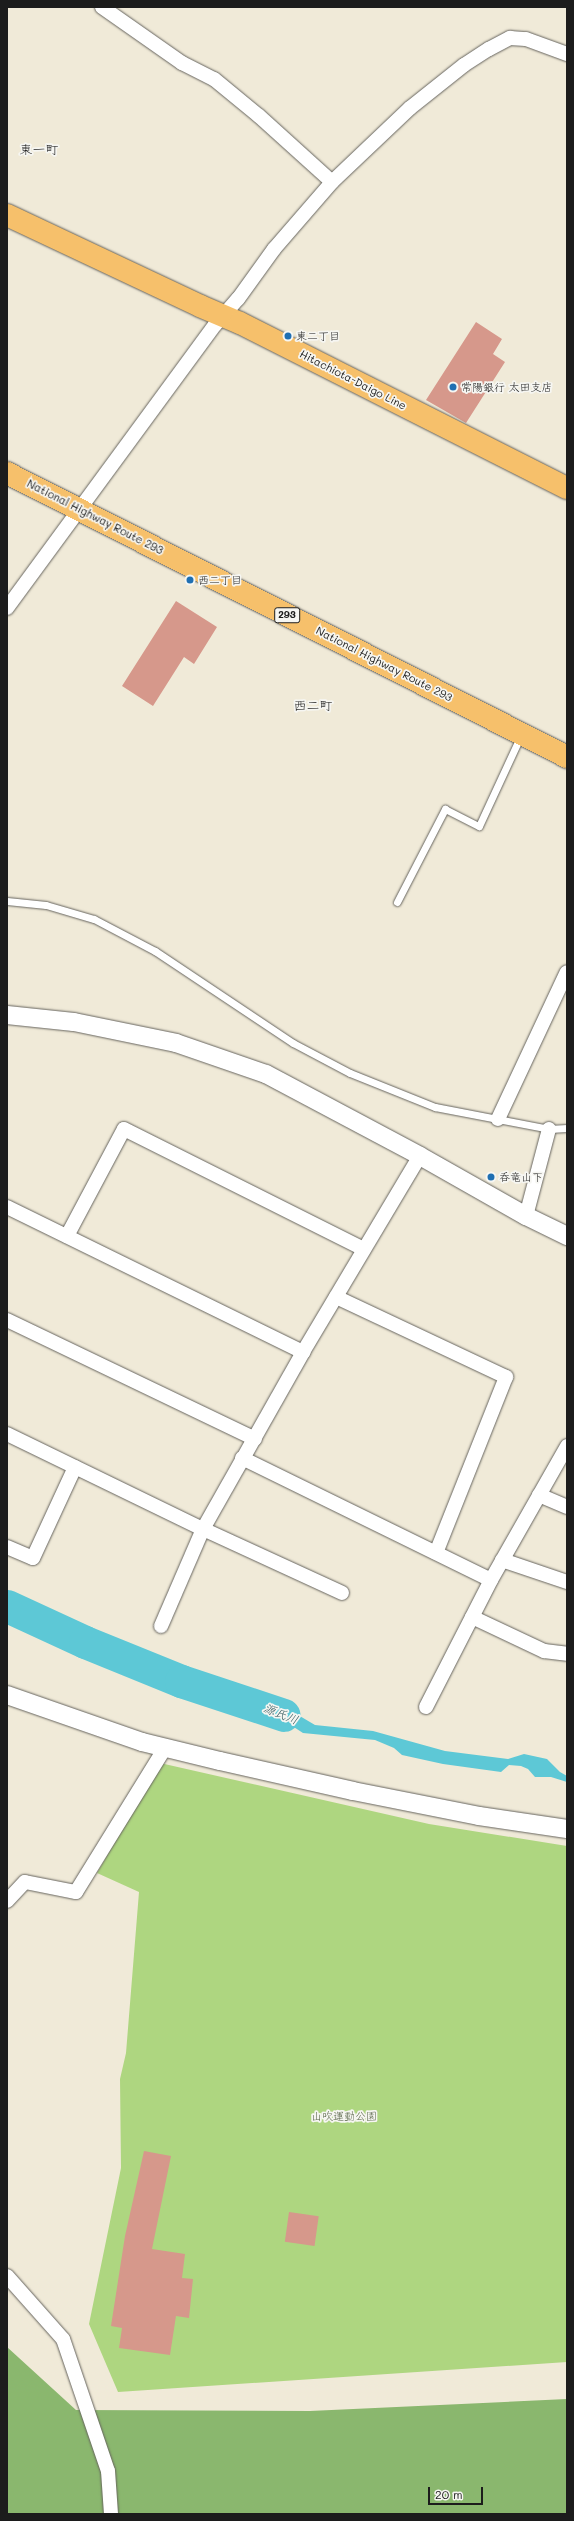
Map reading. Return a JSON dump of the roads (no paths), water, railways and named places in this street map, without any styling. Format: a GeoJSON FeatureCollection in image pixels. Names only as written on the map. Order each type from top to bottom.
{"type":"FeatureCollection","features":[{"type":"Feature","properties":{"kind":"main road","name":"Hitachiota-Daigo Line"},"geometry":{"type":"LineString","coordinates":[[7,215],[223,316],[565,483]]}},
{"type":"Feature","properties":{"kind":"main road","name":"National Highway Route 293"},"geometry":{"type":"LineString","coordinates":[[7,473],[567,758]]}},
{"type":"Feature","properties":{"kind":"street"},"geometry":{"type":"LineString","coordinates":[[102,7],[182,63],[214,79],[259,116],[332,182]]}},
{"type":"Feature","properties":{"kind":"street"},"geometry":{"type":"LineString","coordinates":[[7,608],[78,509],[274,249],[332,182],[410,108],[464,65],[489,49],[510,38],[526,39],[567,54]]}},
{"type":"Feature","properties":{"kind":"street"},"geometry":{"type":"LineString","coordinates":[[498,1119],[567,972]]}},
{"type":"Feature","properties":{"kind":"street"},"geometry":{"type":"LineString","coordinates":[[7,1015],[120,1030],[220,1057],[266,1074],[420,1156],[526,1216],[567,1236]]}},
{"type":"Feature","properties":{"kind":"street"},"geometry":{"type":"LineString","coordinates":[[67,1236],[124,1129],[364,1249]]}},
{"type":"Feature","properties":{"kind":"street"},"geometry":{"type":"LineString","coordinates":[[526,1216],[548,1129]]}},
{"type":"Feature","properties":{"kind":"street"},"geometry":{"type":"LineString","coordinates":[[161,1626],[203,1530],[242,1458],[255,1439],[303,1352],[420,1156]]}},
{"type":"Feature","properties":{"kind":"street"},"geometry":{"type":"LineString","coordinates":[[7,1207],[303,1352]]}},
{"type":"Feature","properties":{"kind":"street"},"geometry":{"type":"LineString","coordinates":[[336,1297],[506,1377],[436,1553]]}},
{"type":"Feature","properties":{"kind":"street"},"geometry":{"type":"LineString","coordinates":[[7,1320],[255,1439]]}},
{"type":"Feature","properties":{"kind":"street"},"geometry":{"type":"LineString","coordinates":[[7,1434],[203,1530],[342,1593]]}},
{"type":"Feature","properties":{"kind":"street"},"geometry":{"type":"LineString","coordinates":[[426,1707],[491,1580],[567,1446]]}},
{"type":"Feature","properties":{"kind":"street"},"geometry":{"type":"LineString","coordinates":[[242,1458],[491,1580]]}},
{"type":"Feature","properties":{"kind":"street"},"geometry":{"type":"LineString","coordinates":[[7,1547],[33,1558],[75,1468]]}},
{"type":"Feature","properties":{"kind":"street"},"geometry":{"type":"LineString","coordinates":[[539,1495],[567,1507]]}},
{"type":"Feature","properties":{"kind":"street"},"geometry":{"type":"LineString","coordinates":[[502,1560],[567,1582]]}},
{"type":"Feature","properties":{"kind":"street"},"geometry":{"type":"LineString","coordinates":[[472,1617],[544,1651],[567,1654]]}},
{"type":"Feature","properties":{"kind":"street"},"geometry":{"type":"LineString","coordinates":[[7,1694],[142,1742],[165,1748],[353,1792],[479,1816],[567,1829]]}},
{"type":"Feature","properties":{"kind":"street"},"geometry":{"type":"LineString","coordinates":[[7,1901],[25,1882],[76,1892],[165,1748]]}},
{"type":"Feature","properties":{"kind":"street"},"geometry":{"type":"LineString","coordinates":[[7,2276],[63,2339],[108,2471],[111,2514]]}},
{"type":"Feature","properties":{"kind":"lane"},"geometry":{"type":"LineString","coordinates":[[397,902],[444,810],[479,826],[522,734]]}},
{"type":"Feature","properties":{"kind":"lane"},"geometry":{"type":"LineString","coordinates":[[7,901],[46,905],[94,919],[155,951],[293,1043],[350,1073],[435,1107],[548,1129],[567,1128]]}},
{"type":"Feature","properties":{"kind":"water"},"geometry":{"type":"Polygon","coordinates":[[[244,1694],[248,1699],[260,1703],[276,1702],[315,1725],[373,1731],[445,1751],[508,1759],[524,1754],[547,1759],[560,1772],[567,1776],[567,1782],[551,1777],[535,1777],[528,1769],[521,1766],[509,1765],[501,1772],[443,1764],[402,1755],[394,1748],[375,1740],[303,1733],[269,1711],[239,1708],[244,1694]]]}},
{"type":"Feature","properties":{"kind":"waterway","name":"源氏川"},"geometry":{"type":"LineString","coordinates":[[7,1606],[85,1642],[181,1681],[284,1715]]}},
{"type":"Feature","properties":{"kind":"place","name":"東二丁目"},"geometry":{"type":"Point","coordinates":[288,336]}},
{"type":"Feature","properties":{"kind":"place","name":"常陽銀行 太田支店"},"geometry":{"type":"Point","coordinates":[453,387]}},
{"type":"Feature","properties":{"kind":"place","name":"西二丁目"},"geometry":{"type":"Point","coordinates":[190,580]}},
{"type":"Feature","properties":{"kind":"place","name":"呑竜山下"},"geometry":{"type":"Point","coordinates":[491,1177]}},
{"type":"Feature","properties":{"kind":"district","name":"東一町"},"geometry":{"type":"Point","coordinates":[39,149]}},
{"type":"Feature","properties":{"kind":"district","name":"西二町"},"geometry":{"type":"Point","coordinates":[313,705]}},
{"type":"Feature","properties":{"kind":"park label","name":"山吹運動公園"},"geometry":{"type":"Point","coordinates":[344,2116]}}]}
